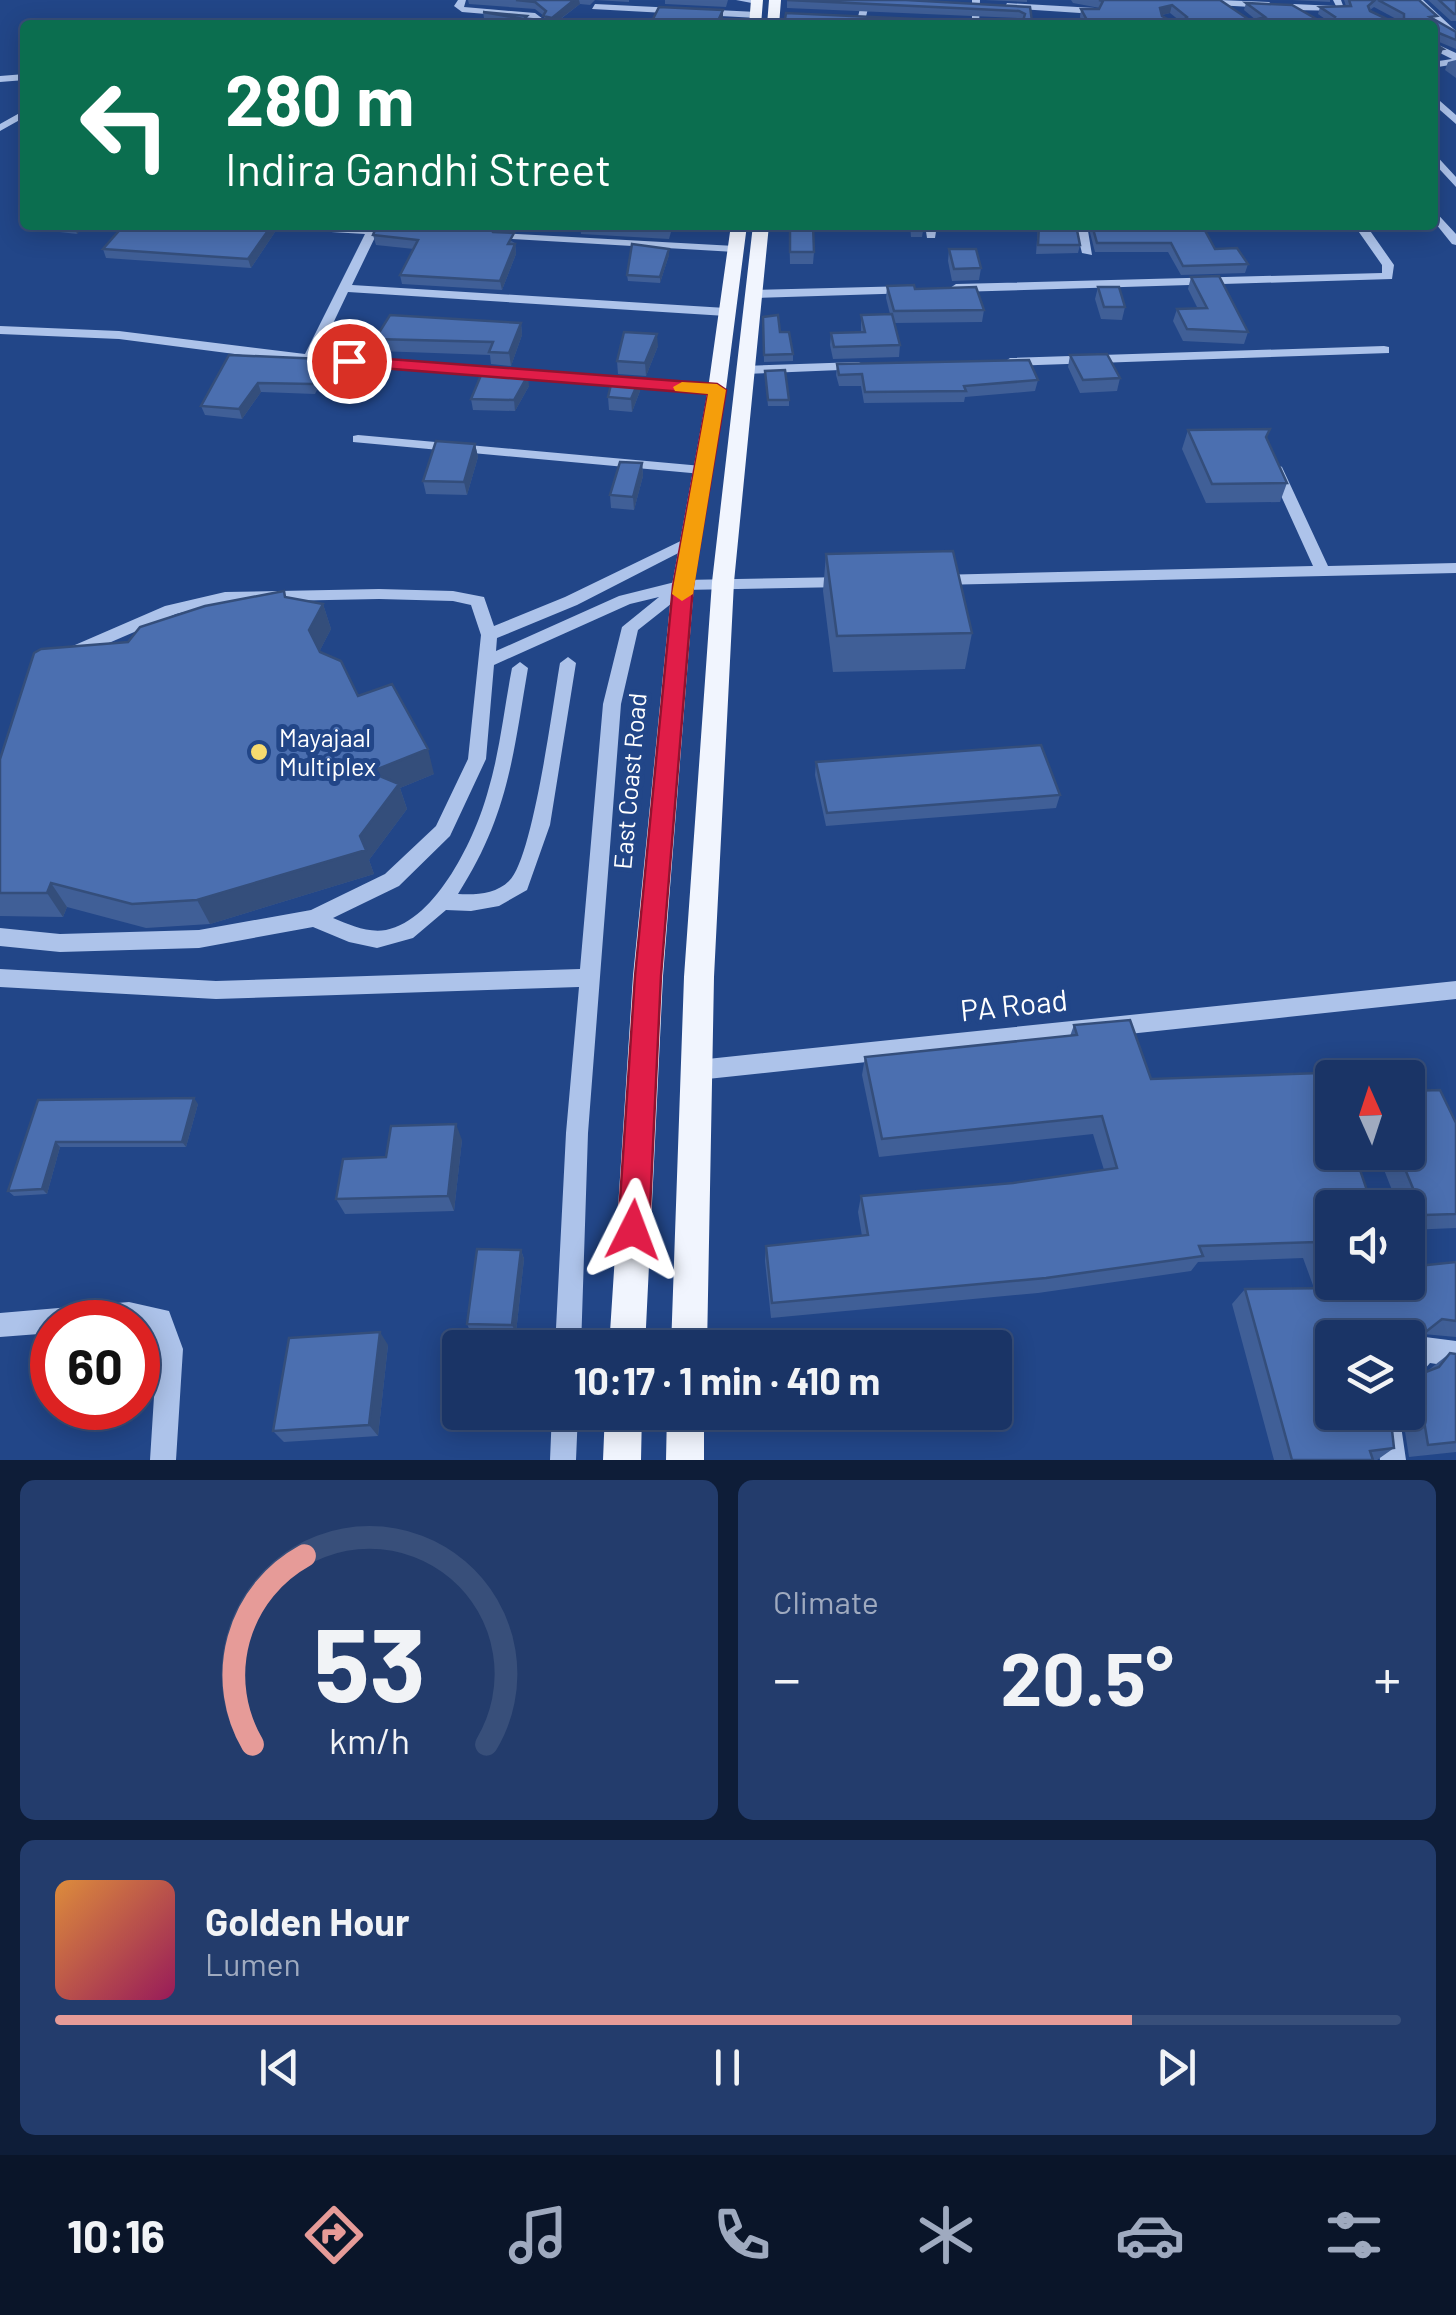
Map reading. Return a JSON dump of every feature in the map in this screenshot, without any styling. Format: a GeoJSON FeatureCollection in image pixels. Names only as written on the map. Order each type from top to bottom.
{"type":"FeatureCollection","features":[{"type":"Feature","properties":{"kind":"main road"},"geometry":{"type":"LineString","coordinates":[[756,20],[757,0]]}},
{"type":"Feature","properties":{"kind":"main road"},"geometry":{"type":"LineString","coordinates":[[690,1330],[698,977],[723,584],[761,230]]}},
{"type":"Feature","properties":{"kind":"main road","name":"East Coast Road"},"geometry":{"type":"LineString","coordinates":[[629,1330],[646,995],[683,586],[717,390],[737,237]]}},
{"type":"Feature","properties":{"kind":"main road"},"geometry":{"type":"LineString","coordinates":[[622,1460],[623,1430]]}},
{"type":"Feature","properties":{"kind":"main road"},"geometry":{"type":"LineString","coordinates":[[685,1460],[686,1430]]}},
{"type":"Feature","properties":{"kind":"street"},"geometry":{"type":"LineString","coordinates":[[462,0],[458,6],[462,9],[535,16],[538,20]]}},
{"type":"Feature","properties":{"kind":"street"},"geometry":{"type":"LineString","coordinates":[[740,0],[757,0]]}},
{"type":"Feature","properties":{"kind":"street"},"geometry":{"type":"LineString","coordinates":[[1218,1],[1342,9],[1336,0]]}},
{"type":"Feature","properties":{"kind":"street"},"geometry":{"type":"LineString","coordinates":[[1418,0],[1456,36]]}},
{"type":"Feature","properties":{"kind":"street"},"geometry":{"type":"LineString","coordinates":[[1218,1],[1238,15]]}},
{"type":"Feature","properties":{"kind":"street"},"geometry":{"type":"LineString","coordinates":[[960,3],[1095,10]]}},
{"type":"Feature","properties":{"kind":"street"},"geometry":{"type":"LineString","coordinates":[[595,7],[756,20]]}},
{"type":"Feature","properties":{"kind":"street"},"geometry":{"type":"LineString","coordinates":[[1293,7],[1316,20]]}},
{"type":"Feature","properties":{"kind":"street"},"geometry":{"type":"LineString","coordinates":[[774,13],[792,15]]}},
{"type":"Feature","properties":{"kind":"street"},"geometry":{"type":"LineString","coordinates":[[845,16],[858,20]]}},
{"type":"Feature","properties":{"kind":"street"},"geometry":{"type":"LineString","coordinates":[[868,20],[881,18]]}},
{"type":"Feature","properties":{"kind":"street"},"geometry":{"type":"LineString","coordinates":[[1438,162],[1456,184]]}},
{"type":"Feature","properties":{"kind":"street"},"geometry":{"type":"LineString","coordinates":[[1438,173],[1447,173]]}},
{"type":"Feature","properties":{"kind":"street"},"geometry":{"type":"LineString","coordinates":[[1438,219],[1456,242]]}},
{"type":"Feature","properties":{"kind":"street"},"geometry":{"type":"LineString","coordinates":[[310,358],[372,231],[354,230]]}},
{"type":"Feature","properties":{"kind":"street"},"geometry":{"type":"LineString","coordinates":[[1082,230],[1088,254]]}},
{"type":"Feature","properties":{"kind":"street"},"geometry":{"type":"LineString","coordinates":[[755,294],[1388,276],[1388,266],[1363,230]]}},
{"type":"Feature","properties":{"kind":"street"},"geometry":{"type":"LineString","coordinates":[[500,236],[737,237]]}},
{"type":"Feature","properties":{"kind":"street"},"geometry":{"type":"LineString","coordinates":[[342,288],[726,312]]}},
{"type":"Feature","properties":{"kind":"street"},"geometry":{"type":"LineString","coordinates":[[0,330],[119,335],[310,358],[717,390]]}},
{"type":"Feature","properties":{"kind":"street"},"geometry":{"type":"LineString","coordinates":[[996,362],[1384,350]]}},
{"type":"Feature","properties":{"kind":"street"},"geometry":{"type":"LineString","coordinates":[[744,370],[880,366]]}},
{"type":"Feature","properties":{"kind":"street"},"geometry":{"type":"LineString","coordinates":[[358,439],[702,470]]}},
{"type":"Feature","properties":{"kind":"street"},"geometry":{"type":"LineString","coordinates":[[1269,454],[1323,571]]}},
{"type":"Feature","properties":{"kind":"street"},"geometry":{"type":"LineString","coordinates":[[488,635],[571,601],[691,541]]}},
{"type":"Feature","properties":{"kind":"street"},"geometry":{"type":"LineString","coordinates":[[916,580],[1456,568]]}},
{"type":"Feature","properties":{"kind":"street"},"geometry":{"type":"LineString","coordinates":[[486,662],[625,600],[683,586],[858,582]]}},
{"type":"Feature","properties":{"kind":"street"},"geometry":{"type":"LineString","coordinates":[[569,1330],[588,978],[612,704],[630,628],[683,586]]}},
{"type":"Feature","properties":{"kind":"street"},"geometry":{"type":"LineString","coordinates":[[0,937],[60,943],[200,939],[314,918],[392,880],[443,831],[477,759],[488,635],[478,601],[453,596],[225,597],[171,610],[61,658]]}},
{"type":"Feature","properties":{"kind":"street"},"geometry":{"type":"LineString","coordinates":[[439,902],[472,903],[499,898],[520,884],[541,826],[568,663]]}},
{"type":"Feature","properties":{"kind":"street"},"geometry":{"type":"LineString","coordinates":[[314,918],[359,938],[389,938],[430,915],[458,878],[492,809],[520,668]]}},
{"type":"Feature","properties":{"kind":"street"},"geometry":{"type":"LineString","coordinates":[[0,978],[216,990],[588,978]]}},
{"type":"Feature","properties":{"kind":"street","name":"PA Road"},"geometry":{"type":"LineString","coordinates":[[698,1070],[1456,990]]}},
{"type":"Feature","properties":{"kind":"street"},"geometry":{"type":"LineString","coordinates":[[0,1325],[129,1314],[160,1320],[170,1349],[162,1460]]}},
{"type":"Feature","properties":{"kind":"street"},"geometry":{"type":"LineString","coordinates":[[1425,1350],[1456,1354]]}},
{"type":"Feature","properties":{"kind":"street"},"geometry":{"type":"LineString","coordinates":[[563,1460],[564,1430]]}},
{"type":"Feature","properties":{"kind":"street"},"geometry":{"type":"LineString","coordinates":[[1389,1430],[1393,1460]]}},
{"type":"Feature","properties":{"kind":"building"},"geometry":{"type":"Polygon","coordinates":[[[516,0],[574,0],[552,18],[543,16],[546,11],[535,2],[516,0]]]}},
{"type":"Feature","properties":{"kind":"building"},"geometry":{"type":"Polygon","coordinates":[[[787,0],[906,0],[1030,7],[1032,20],[1023,20],[1025,14],[787,0]]]}},
{"type":"Feature","properties":{"kind":"building"},"geometry":{"type":"Polygon","coordinates":[[[1099,0],[1220,0],[1250,20],[1184,20],[1187,17],[1172,5],[1160,8],[1162,16],[1169,20],[1087,20],[1081,9],[1099,9],[1103,1],[1099,0]]]}},
{"type":"Feature","properties":{"kind":"building"},"geometry":{"type":"Polygon","coordinates":[[[1349,0],[1375,0],[1368,6],[1370,11],[1389,20],[1332,20],[1335,17],[1320,7],[1351,6],[1349,0]]]}},
{"type":"Feature","properties":{"kind":"building"},"geometry":{"type":"Polygon","coordinates":[[[1378,0],[1419,0],[1437,16],[1430,17],[1435,20],[1404,20],[1404,14],[1378,0]]]}},
{"type":"Feature","properties":{"kind":"building"},"geometry":{"type":"Polygon","coordinates":[[[1439,0],[1456,0],[1456,14],[1454,14],[1439,0]]]}},
{"type":"Feature","properties":{"kind":"building"},"geometry":{"type":"Polygon","coordinates":[[[1246,3],[1292,5],[1318,20],[1254,20],[1265,17],[1246,3]]]}},
{"type":"Feature","properties":{"kind":"building"},"geometry":{"type":"Polygon","coordinates":[[[659,7],[723,10],[718,20],[652,20],[659,7]]]}},
{"type":"Feature","properties":{"kind":"building"},"geometry":{"type":"Polygon","coordinates":[[[483,12],[527,16],[524,19],[483,12]]]}},
{"type":"Feature","properties":{"kind":"building"},"geometry":{"type":"Polygon","coordinates":[[[786,13],[939,20],[785,20],[786,13]]]}},
{"type":"Feature","properties":{"kind":"building"},"geometry":{"type":"Polygon","coordinates":[[[1438,22],[1456,32],[1456,40],[1438,33],[1438,22]]]}},
{"type":"Feature","properties":{"kind":"building"},"geometry":{"type":"Polygon","coordinates":[[[120,230],[268,230],[248,259],[103,249],[120,230]]]}},
{"type":"Feature","properties":{"kind":"building"},"geometry":{"type":"Polygon","coordinates":[[[375,230],[491,230],[514,233],[508,244],[515,244],[500,281],[400,275],[418,240],[373,235],[375,230]]]}},
{"type":"Feature","properties":{"kind":"building"},"geometry":{"type":"Polygon","coordinates":[[[790,230],[813,230],[814,252],[790,252],[790,230]]]}},
{"type":"Feature","properties":{"kind":"building"},"geometry":{"type":"Polygon","coordinates":[[[1039,230],[1077,230],[1080,245],[1038,245],[1039,230]]]}},
{"type":"Feature","properties":{"kind":"building"},"geometry":{"type":"Polygon","coordinates":[[[1093,230],[1205,230],[1215,249],[1237,248],[1248,264],[1183,266],[1171,243],[1097,243],[1093,230]]]}},
{"type":"Feature","properties":{"kind":"building"},"geometry":{"type":"Polygon","coordinates":[[[632,244],[669,249],[660,277],[627,275],[632,244]]]}},
{"type":"Feature","properties":{"kind":"building"},"geometry":{"type":"Polygon","coordinates":[[[949,249],[976,249],[981,268],[954,269],[949,249]]]}},
{"type":"Feature","properties":{"kind":"building"},"geometry":{"type":"Polygon","coordinates":[[[1219,276],[1248,332],[1187,329],[1177,309],[1207,308],[1191,277],[1219,276]]]}},
{"type":"Feature","properties":{"kind":"building"},"geometry":{"type":"Polygon","coordinates":[[[914,285],[915,289],[976,287],[984,310],[894,311],[887,286],[914,285]]]}},
{"type":"Feature","properties":{"kind":"building"},"geometry":{"type":"Polygon","coordinates":[[[1098,287],[1119,287],[1125,307],[1104,307],[1098,287]]]}},
{"type":"Feature","properties":{"kind":"building"},"geometry":{"type":"Polygon","coordinates":[[[892,314],[900,345],[834,347],[831,333],[865,332],[861,315],[892,314]]]}},
{"type":"Feature","properties":{"kind":"building"},"geometry":{"type":"Polygon","coordinates":[[[390,315],[521,323],[509,353],[489,352],[493,342],[375,339],[390,315]]]}},
{"type":"Feature","properties":{"kind":"building"},"geometry":{"type":"Polygon","coordinates":[[[778,315],[780,332],[789,332],[793,354],[764,355],[763,317],[778,315]]]}},
{"type":"Feature","properties":{"kind":"building"},"geometry":{"type":"Polygon","coordinates":[[[624,332],[657,334],[645,363],[617,361],[624,332]]]}},
{"type":"Feature","properties":{"kind":"building"},"geometry":{"type":"Polygon","coordinates":[[[1107,354],[1120,378],[1083,380],[1070,355],[1107,354]]]}},
{"type":"Feature","properties":{"kind":"building"},"geometry":{"type":"Polygon","coordinates":[[[229,355],[367,361],[350,384],[315,380],[313,384],[258,383],[239,409],[201,406],[229,355]]]}},
{"type":"Feature","properties":{"kind":"building"},"geometry":{"type":"Polygon","coordinates":[[[1029,360],[1038,380],[964,386],[966,391],[865,392],[862,374],[839,375],[837,364],[1029,360]]]}},
{"type":"Feature","properties":{"kind":"building"},"geometry":{"type":"Polygon","coordinates":[[[484,368],[528,375],[514,400],[471,399],[484,368]]]}},
{"type":"Feature","properties":{"kind":"building"},"geometry":{"type":"Polygon","coordinates":[[[785,370],[789,400],[768,400],[765,371],[785,370]]]}},
{"type":"Feature","properties":{"kind":"building"},"geometry":{"type":"Polygon","coordinates":[[[613,376],[640,378],[631,399],[608,397],[613,376]]]}},
{"type":"Feature","properties":{"kind":"building"},"geometry":{"type":"Polygon","coordinates":[[[1270,429],[1266,437],[1287,483],[1212,484],[1188,430],[1270,429]]]}},
{"type":"Feature","properties":{"kind":"building"},"geometry":{"type":"Polygon","coordinates":[[[436,441],[475,444],[464,482],[423,481],[436,441]]]}},
{"type":"Feature","properties":{"kind":"building"},"geometry":{"type":"Polygon","coordinates":[[[620,462],[642,463],[633,497],[610,495],[620,462]]]}},
{"type":"Feature","properties":{"kind":"building"},"geometry":{"type":"Polygon","coordinates":[[[953,551],[972,633],[837,636],[826,554],[953,551]]]}},
{"type":"Feature","properties":{"kind":"building"},"geometry":{"type":"Polygon","coordinates":[[[284,591],[285,597],[323,604],[309,630],[320,652],[341,661],[358,696],[392,684],[428,749],[370,772],[399,784],[360,836],[366,850],[197,900],[132,904],[51,883],[47,893],[0,893],[0,759],[34,653],[41,649],[128,642],[140,627],[205,606],[284,591]]]}},
{"type":"Feature","properties":{"kind":"building"},"geometry":{"type":"Polygon","coordinates":[[[1041,745],[1060,795],[827,813],[816,762],[1041,745]]]}},
{"type":"Feature","properties":{"kind":"building"},"geometry":{"type":"Polygon","coordinates":[[[1130,1020],[1151,1079],[1315,1073],[1315,1170],[1360,1170],[1367,1190],[1315,1190],[1315,1242],[1199,1246],[1203,1256],[1046,1278],[772,1303],[766,1246],[868,1235],[861,1196],[1013,1183],[1117,1168],[1102,1116],[882,1139],[865,1057],[1077,1035],[1074,1025],[1130,1020]]]}},
{"type":"Feature","properties":{"kind":"building"},"geometry":{"type":"Polygon","coordinates":[[[1425,1090],[1440,1090],[1456,1123],[1456,1214],[1425,1215],[1425,1190],[1414,1190],[1405,1170],[1425,1170],[1425,1090]]]}},
{"type":"Feature","properties":{"kind":"building"},"geometry":{"type":"Polygon","coordinates":[[[194,1098],[182,1142],[56,1142],[42,1189],[8,1191],[38,1100],[194,1098]]]}},
{"type":"Feature","properties":{"kind":"building"},"geometry":{"type":"Polygon","coordinates":[[[456,1124],[448,1196],[336,1199],[343,1159],[386,1157],[391,1126],[456,1124]]]}},
{"type":"Feature","properties":{"kind":"building"},"geometry":{"type":"Polygon","coordinates":[[[477,1249],[521,1250],[512,1325],[467,1324],[477,1249]]]}},
{"type":"Feature","properties":{"kind":"building"},"geometry":{"type":"Polygon","coordinates":[[[1456,1262],[1456,1321],[1442,1319],[1425,1332],[1425,1320],[1315,1320],[1315,1430],[1392,1430],[1394,1448],[1370,1451],[1373,1460],[1292,1460],[1245,1289],[1315,1288],[1315,1300],[1425,1300],[1425,1265],[1456,1262]]]}},
{"type":"Feature","properties":{"kind":"building"},"geometry":{"type":"Polygon","coordinates":[[[380,1332],[369,1425],[273,1431],[289,1338],[380,1332]]]}},
{"type":"Feature","properties":{"kind":"building"},"geometry":{"type":"Polygon","coordinates":[[[1450,1353],[1456,1354],[1456,1442],[1428,1445],[1425,1359],[1426,1372],[1439,1367],[1450,1353]]]}},
{"type":"Feature","properties":{"kind":"slow traffic"},"geometry":{"type":"LineString","coordinates":[[682,387],[717,390],[682,594]]}},
{"type":"Feature","properties":{"kind":"place","name":"Mayajaal Multiplex"},"geometry":{"type":"Point","coordinates":[259,752]}},
{"type":"Feature","properties":{"kind":"route"},"geometry":{"type":"LineString","coordinates":[[349,361],[717,390],[683,586],[648,976],[633,1230]]}}]}
